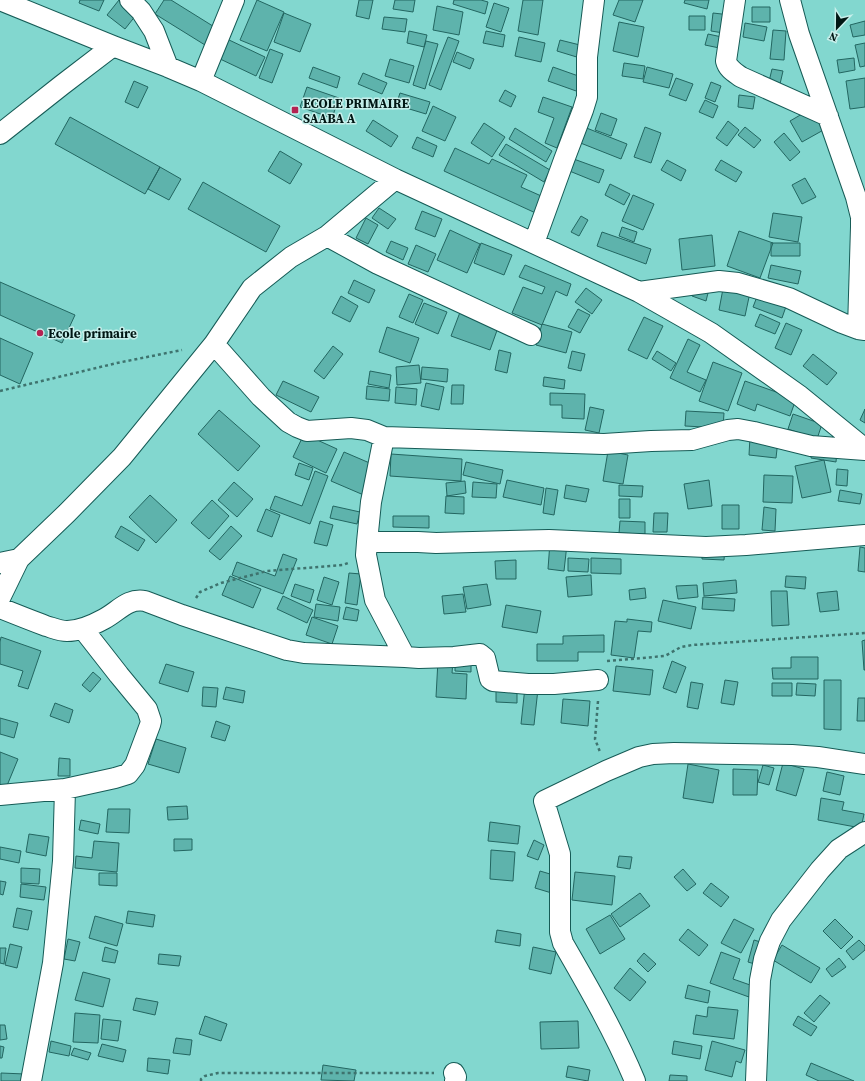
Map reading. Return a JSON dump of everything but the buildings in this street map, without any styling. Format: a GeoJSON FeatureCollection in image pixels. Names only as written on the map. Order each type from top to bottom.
{"type":"FeatureCollection","features":[{"type":"Feature","properties":{"kind":"street"},"geometry":{"type":"LineString","coordinates":[[0,0],[201,81],[395,179],[639,292],[711,333],[800,396],[865,450]]}},
{"type":"Feature","properties":{"kind":"street"},"geometry":{"type":"LineString","coordinates":[[130,0],[154,31],[168,67]]}},
{"type":"Feature","properties":{"kind":"street"},"geometry":{"type":"LineString","coordinates":[[201,81],[234,0]]}},
{"type":"Feature","properties":{"kind":"street"},"geometry":{"type":"LineString","coordinates":[[534,243],[587,97],[587,57],[594,0]]}},
{"type":"Feature","properties":{"kind":"street"},"geometry":{"type":"LineString","coordinates":[[735,0],[726,61],[731,70],[741,77],[828,116]]}},
{"type":"Feature","properties":{"kind":"street"},"geometry":{"type":"LineString","coordinates":[[639,292],[719,281],[738,283],[789,298],[842,323],[861,329],[861,227],[856,197],[799,34],[790,0]]}},
{"type":"Feature","properties":{"kind":"street"},"geometry":{"type":"LineString","coordinates":[[0,134],[113,46]]}},
{"type":"Feature","properties":{"kind":"street"},"geometry":{"type":"LineString","coordinates":[[0,598],[9,561],[66,513],[122,457],[214,344],[252,288],[291,257],[327,236],[395,179]]}},
{"type":"Feature","properties":{"kind":"street"},"geometry":{"type":"LineString","coordinates":[[327,236],[378,264],[531,335]]}},
{"type":"Feature","properties":{"kind":"street"},"geometry":{"type":"LineString","coordinates":[[214,344],[261,397],[288,422],[307,431],[351,428],[367,430],[384,437],[604,444],[692,440],[728,430],[738,429],[811,446],[865,450]]}},
{"type":"Feature","properties":{"kind":"street"},"geometry":{"type":"LineString","coordinates":[[384,437],[371,502],[366,549],[375,600],[406,657]]}},
{"type":"Feature","properties":{"kind":"street"},"geometry":{"type":"LineString","coordinates":[[366,549],[418,542],[436,543],[549,540],[706,547],[865,535]]}},
{"type":"Feature","properties":{"kind":"street"},"geometry":{"type":"LineString","coordinates":[[0,608],[32,621],[63,631],[69,631],[83,629],[105,619],[131,601],[138,600],[145,601],[287,650],[304,653],[419,658],[454,657],[480,654],[485,658],[490,679],[493,681],[528,684],[554,684],[598,680]]}},
{"type":"Feature","properties":{"kind":"street"},"geometry":{"type":"LineString","coordinates":[[0,795],[65,789],[115,778],[128,774],[135,765],[151,721],[147,709],[83,629]]}},
{"type":"Feature","properties":{"kind":"street"},"geometry":{"type":"LineString","coordinates":[[635,1081],[624,1054],[563,943],[560,932],[560,854],[544,801],[606,771],[639,757],[653,754],[792,754],[865,764]]}},
{"type":"Feature","properties":{"kind":"street"},"geometry":{"type":"LineString","coordinates":[[31,1081],[53,963],[63,861],[65,789]]}},
{"type":"Feature","properties":{"kind":"street"},"geometry":{"type":"LineString","coordinates":[[756,1081],[760,980],[764,959],[770,941],[781,920],[820,870],[839,849],[865,832]]}},
{"type":"Feature","properties":{"kind":"path"},"geometry":{"type":"LineString","coordinates":[[0,391],[117,363],[214,344]]}},
{"type":"Feature","properties":{"kind":"path"},"geometry":{"type":"LineString","coordinates":[[182,615],[200,592],[220,583],[267,571],[343,565],[366,549]]}},
{"type":"Feature","properties":{"kind":"path"},"geometry":{"type":"LineString","coordinates":[[606,771],[596,739],[598,661],[665,656],[681,646],[700,644],[865,633]]}},
{"type":"Feature","properties":{"kind":"path"},"geometry":{"type":"LineString","coordinates":[[201,1081],[205,1076],[218,1073],[454,1077]]}},
{"type":"Feature","properties":{"kind":"place","name":"ECOLE PRIMAIRE SAABA A"},"geometry":{"type":"Point","coordinates":[295,110]}},
{"type":"Feature","properties":{"kind":"place","name":"Ecole primaire"},"geometry":{"type":"Point","coordinates":[40,333]}}]}
